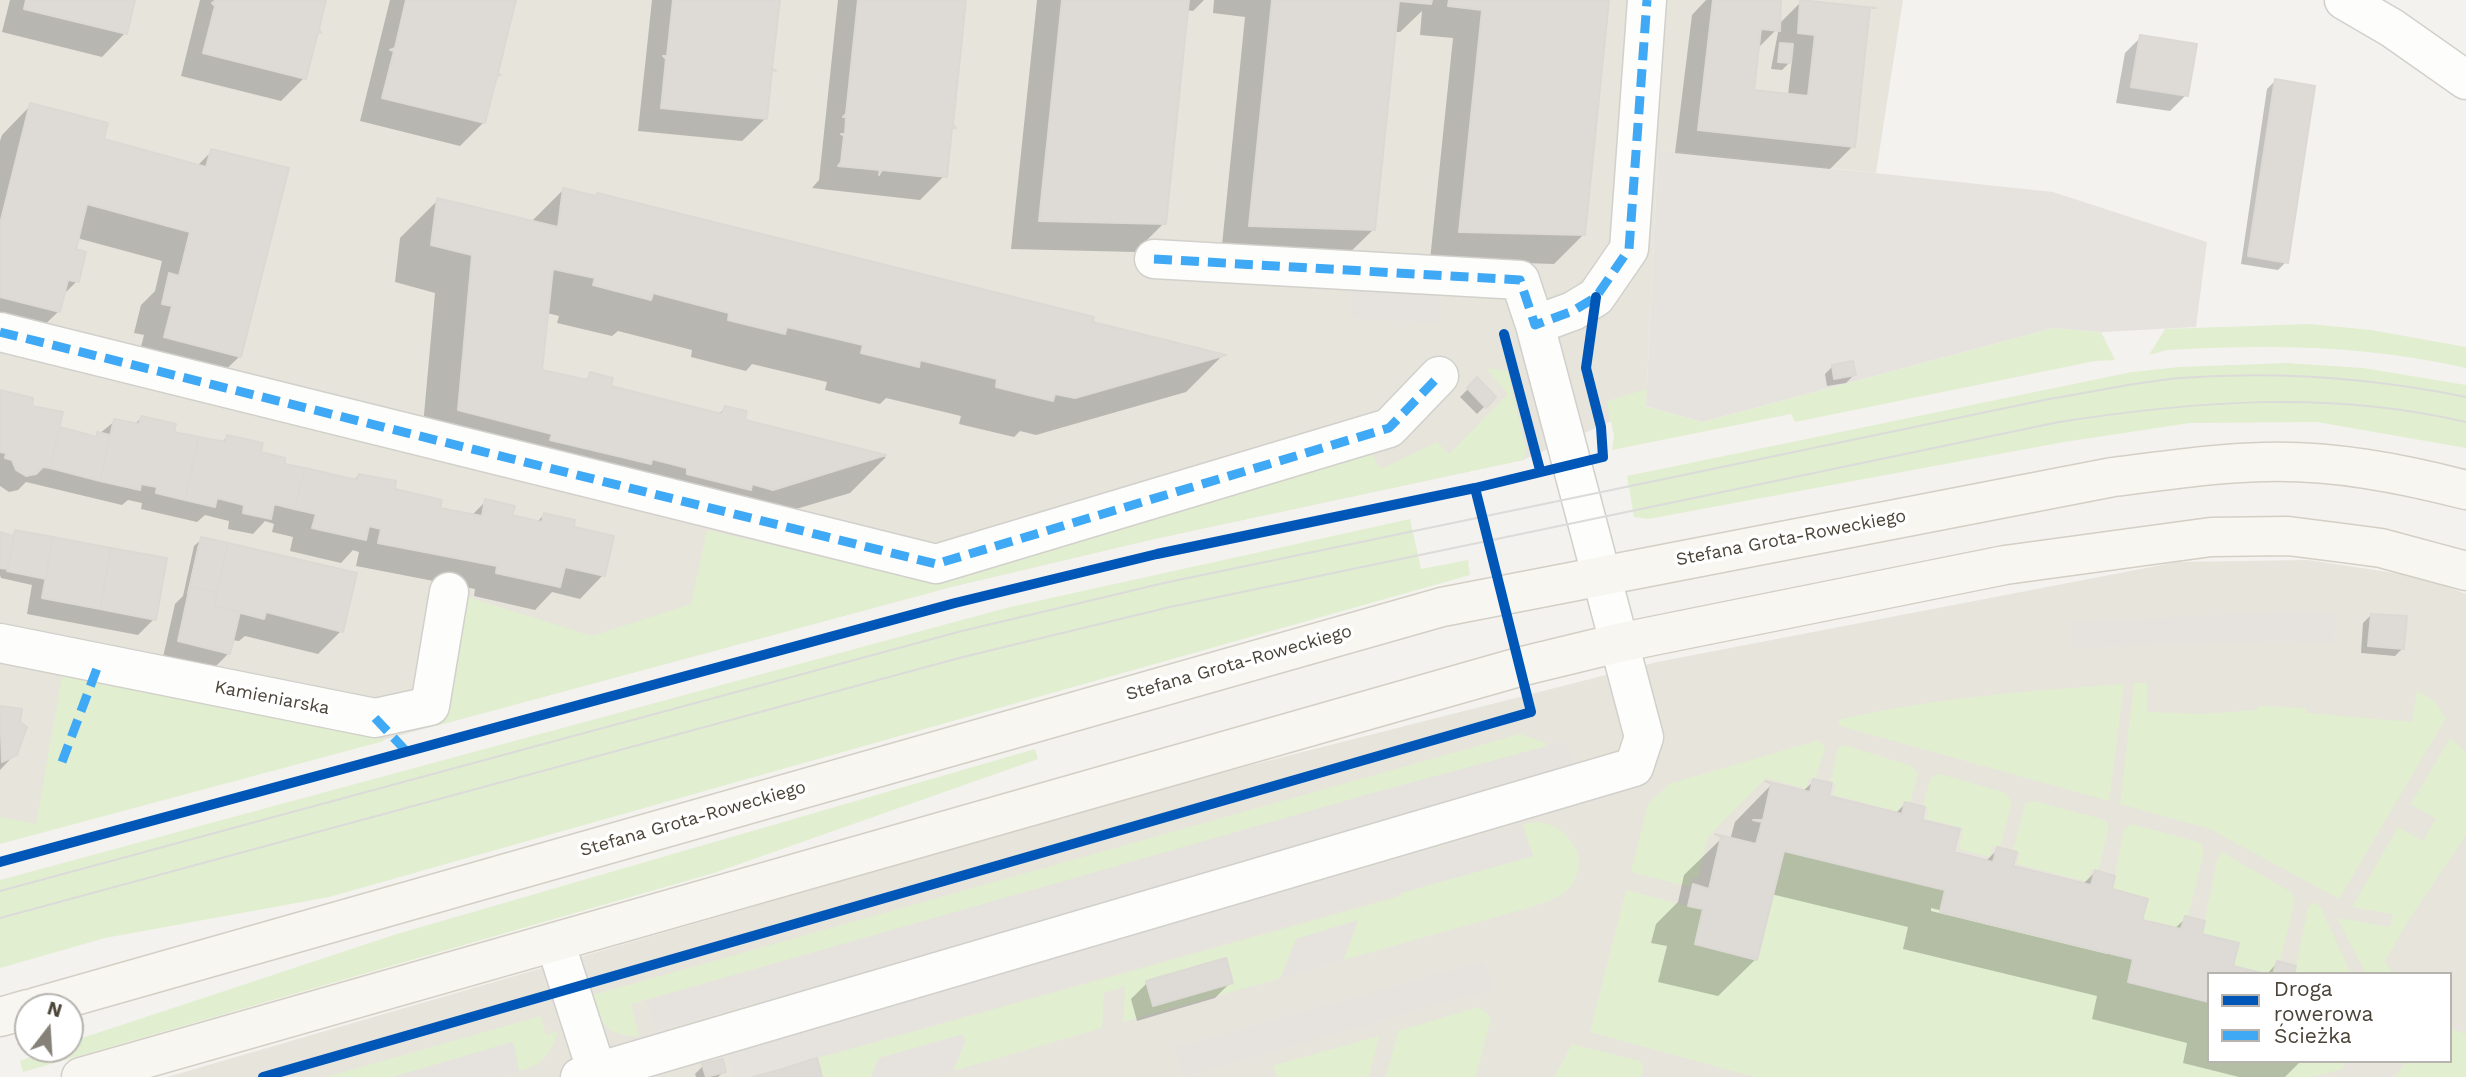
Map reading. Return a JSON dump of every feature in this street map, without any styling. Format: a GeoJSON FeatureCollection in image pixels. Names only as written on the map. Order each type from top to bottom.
{"type":"FeatureCollection","features":[{"type":"Feature","properties":{"kind":"main road","name":"Stefana Grota-Roweckiego"},"geometry":{"type":"LineString","coordinates":[[84,993],[1379,623],[1601,574],[2113,477],[2193,467],[2265,462],[2341,466],[2401,474],[2466,490]]}},
{"type":"Feature","properties":{"kind":"main road"},"geometry":{"type":"LineString","coordinates":[[81,1077],[1519,667],[1618,643],[2006,565],[2211,537],[2288,536],[2381,548],[2466,572]]}},
{"type":"Feature","properties":{"kind":"street"},"geometry":{"type":"LineString","coordinates":[[1535,325],[1573,311],[1596,298],[1629,249],[1647,0]]}},
{"type":"Feature","properties":{"kind":"street"},"geometry":{"type":"LineString","coordinates":[[2344,0],[2392,28],[2466,80]]}},
{"type":"Feature","properties":{"kind":"street"},"geometry":{"type":"LineString","coordinates":[[555,942],[589,1074],[1634,767],[1644,737],[1535,325],[1520,280],[1154,259]]}},
{"type":"Feature","properties":{"kind":"street"},"geometry":{"type":"LineString","coordinates":[[0,332],[936,564],[1389,428],[1439,376]]}},
{"type":"Feature","properties":{"kind":"street","name":"Kamieniarska"},"geometry":{"type":"LineString","coordinates":[[0,643],[374,718],[430,706],[449,592]]}},
{"type":"Feature","properties":{"kind":"shaded area"},"geometry":{"type":"Polygon","coordinates":[[[0,0],[1903,0],[1876,173],[1658,150],[1646,406],[1523,460],[1154,539],[951,587],[0,843],[0,0]]]}},
{"type":"Feature","properties":{"kind":"shaded area"},"geometry":{"type":"Polygon","coordinates":[[[1658,150],[2053,192],[2207,242],[2196,327],[2101,332],[2053,328],[1702,422],[1646,406],[1658,150]]]}},
{"type":"Feature","properties":{"kind":"shaded area"},"geometry":{"type":"Polygon","coordinates":[[[1351,289],[1439,292],[1439,323],[1351,318],[1351,289]]]}},
{"type":"Feature","properties":{"kind":"shaded area"},"geometry":{"type":"Polygon","coordinates":[[[2308,560],[2422,577],[2466,594],[2466,1077],[167,1077],[1165,787],[1657,662],[2177,562],[2308,560]]]}},
{"type":"Feature","properties":{"kind":"shaded area"},"geometry":{"type":"Polygon","coordinates":[[[2278,612],[2336,613],[2334,643],[2277,641],[2072,648],[2071,622],[2278,612]]]}},
{"type":"Feature","properties":{"kind":"shaded area"},"geometry":{"type":"Polygon","coordinates":[[[1565,741],[1574,769],[656,1031],[646,1001],[1373,793],[1565,741]]]}},
{"type":"Feature","properties":{"kind":"shaded area"},"geometry":{"type":"Polygon","coordinates":[[[1522,824],[1533,856],[747,1077],[734,1077],[727,1052],[1522,824]]]}},
{"type":"Feature","properties":{"kind":"shaded area"},"geometry":{"type":"Polygon","coordinates":[[[1358,920],[1343,960],[1281,978],[1296,939],[1358,920]]]}},
{"type":"Feature","properties":{"kind":"shaded area"},"geometry":{"type":"Polygon","coordinates":[[[1484,961],[1493,989],[1183,1077],[1174,1048],[1484,961]]]}},
{"type":"Feature","properties":{"kind":"shaded area"},"geometry":{"type":"Polygon","coordinates":[[[963,1034],[965,1042],[953,1071],[933,1077],[871,1077],[879,1058],[963,1034]]]}},
{"type":"Feature","properties":{"kind":"shaded area"},"geometry":{"type":"Polygon","coordinates":[[[513,1042],[519,1071],[498,1077],[393,1077],[513,1042]]]}},
{"type":"Feature","properties":{"kind":"green space"},"geometry":{"type":"Polygon","coordinates":[[[2308,324],[2371,330],[2466,347],[2466,368],[2392,355],[2317,348],[2205,348],[2167,350],[2149,355],[2165,329],[2308,324]]]}},
{"type":"Feature","properties":{"kind":"green space"},"geometry":{"type":"Polygon","coordinates":[[[2053,328],[2101,332],[2115,360],[2095,361],[1795,422],[1791,414],[1612,450],[1614,436],[1607,401],[1647,389],[1646,406],[1702,422],[2053,328]]]}},
{"type":"Feature","properties":{"kind":"green space"},"geometry":{"type":"Polygon","coordinates":[[[2287,363],[2363,368],[2466,385],[2466,448],[2317,422],[2190,423],[2064,442],[1648,519],[1634,517],[1627,476],[2132,372],[2180,367],[2287,363]]]}},
{"type":"Feature","properties":{"kind":"green space"},"geometry":{"type":"Polygon","coordinates":[[[1486,368],[1508,371],[1526,449],[1523,460],[1154,539],[951,587],[436,726],[438,701],[461,595],[592,636],[691,604],[707,530],[917,579],[1371,453],[1381,469],[1437,442],[1449,454],[1508,394],[1486,368]]]}},
{"type":"Feature","properties":{"kind":"green space"},"geometry":{"type":"Polygon","coordinates":[[[1410,519],[1421,569],[1468,560],[1470,575],[329,897],[105,938],[0,968],[0,880],[1010,607],[1410,519]]]}},
{"type":"Feature","properties":{"kind":"green space"},"geometry":{"type":"Polygon","coordinates":[[[62,676],[377,734],[384,741],[0,844],[0,817],[36,824],[62,676]]]}},
{"type":"Feature","properties":{"kind":"green space"},"geometry":{"type":"Polygon","coordinates":[[[2134,683],[2147,683],[2147,712],[2201,714],[2258,710],[2258,706],[2305,708],[2306,713],[2412,722],[2417,691],[2434,701],[2446,718],[2339,899],[2210,829],[2120,804],[2134,683]]]}},
{"type":"Feature","properties":{"kind":"green space"},"geometry":{"type":"Polygon","coordinates":[[[2124,684],[2109,801],[1840,726],[1838,720],[1944,701],[2124,684]]]}},
{"type":"Feature","properties":{"kind":"green space"},"geometry":{"type":"Polygon","coordinates":[[[1520,734],[1546,743],[1545,747],[1373,793],[631,1004],[639,1036],[620,1034],[606,1026],[589,996],[1520,734]]]}},
{"type":"Feature","properties":{"kind":"green space"},"geometry":{"type":"Polygon","coordinates":[[[2450,738],[2466,752],[2466,835],[2410,918],[2385,961],[2392,972],[2365,972],[2337,918],[2390,927],[2393,914],[2352,907],[2398,827],[2423,841],[2436,819],[2411,804],[2450,738]]]}},
{"type":"Feature","properties":{"kind":"green space"},"geometry":{"type":"Polygon","coordinates":[[[1819,740],[1825,748],[1815,779],[1809,778],[1806,789],[1766,778],[1708,837],[1698,878],[1692,878],[1690,887],[1631,872],[1648,804],[1669,784],[1819,740]]]}},
{"type":"Feature","properties":{"kind":"green space"},"geometry":{"type":"Polygon","coordinates":[[[1844,745],[1912,766],[1918,773],[1910,803],[1902,801],[1899,812],[1833,795],[1836,785],[1830,782],[1838,749],[1844,745]]]}},
{"type":"Feature","properties":{"kind":"green space"},"geometry":{"type":"Polygon","coordinates":[[[1035,749],[1038,759],[714,873],[84,1054],[84,1037],[397,934],[1035,749]]]}},
{"type":"Feature","properties":{"kind":"green space"},"geometry":{"type":"Polygon","coordinates":[[[1940,774],[2006,793],[2012,803],[2000,847],[1993,845],[1990,857],[1959,849],[1963,828],[1926,819],[1928,808],[1923,806],[1930,778],[1940,774]]]}},
{"type":"Feature","properties":{"kind":"green space"},"geometry":{"type":"Polygon","coordinates":[[[2034,801],[2105,820],[2109,826],[2098,871],[2091,869],[2088,882],[2017,864],[2020,853],[2013,850],[2025,804],[2034,801]]]}},
{"type":"Feature","properties":{"kind":"green space"},"geometry":{"type":"Polygon","coordinates":[[[1539,822],[1559,829],[1567,836],[1577,852],[1579,862],[1578,873],[1570,888],[1535,906],[1343,960],[1358,921],[1296,939],[1281,978],[1123,1022],[1125,986],[1104,993],[1102,1028],[953,1071],[965,1042],[879,1058],[871,1077],[823,1077],[818,1058],[1401,896],[1401,892],[1533,856],[1522,824],[1539,822]]]}},
{"type":"Feature","properties":{"kind":"green space"},"geometry":{"type":"Polygon","coordinates":[[[2132,824],[2201,843],[2204,852],[2188,917],[2185,916],[2181,929],[2143,919],[2148,898],[2112,889],[2124,829],[2132,824]]]}},
{"type":"Feature","properties":{"kind":"green space"},"geometry":{"type":"Polygon","coordinates":[[[1784,852],[1944,890],[1940,912],[2133,960],[2128,983],[2207,1002],[2207,1063],[2345,1063],[2342,1069],[2312,1077],[1755,1077],[1590,1032],[1626,890],[1703,910],[1695,945],[1757,960],[1784,852]]]}},
{"type":"Feature","properties":{"kind":"green space"},"geometry":{"type":"Polygon","coordinates":[[[2222,852],[2291,892],[2295,900],[2280,962],[2276,962],[2274,972],[2233,966],[2239,943],[2202,934],[2217,860],[2222,852]]]}},
{"type":"Feature","properties":{"kind":"green space"},"geometry":{"type":"Polygon","coordinates":[[[2314,902],[2320,906],[2350,972],[2294,972],[2308,907],[2314,902]]]}},
{"type":"Feature","properties":{"kind":"green space"},"geometry":{"type":"Polygon","coordinates":[[[1479,1007],[1491,1017],[1476,1077],[1386,1077],[1398,1031],[1479,1007]]]}},
{"type":"Feature","properties":{"kind":"green space"},"geometry":{"type":"Polygon","coordinates":[[[541,1016],[546,1035],[558,1031],[555,1039],[540,1062],[519,1071],[512,1042],[393,1077],[326,1077],[541,1016]]]}},
{"type":"Feature","properties":{"kind":"green space"},"geometry":{"type":"Polygon","coordinates":[[[2452,1030],[2466,1034],[2466,1077],[2395,1077],[2405,1063],[2452,1063],[2452,1030]]]}},
{"type":"Feature","properties":{"kind":"green space"},"geometry":{"type":"Polygon","coordinates":[[[1379,1036],[1369,1077],[1278,1077],[1272,1066],[1379,1036]]]}},
{"type":"Feature","properties":{"kind":"green space"},"geometry":{"type":"Polygon","coordinates":[[[1572,1044],[1640,1061],[1644,1067],[1641,1077],[1554,1077],[1572,1044]]]}},
{"type":"Feature","properties":{"kind":"green space"},"geometry":{"type":"Polygon","coordinates":[[[21,1063],[54,1063],[23,1072],[21,1063]]]}},
{"type":"Feature","properties":{"kind":"building"},"geometry":{"type":"Polygon","coordinates":[[[26,0],[135,0],[127,34],[24,9],[26,0]]]}},
{"type":"Feature","properties":{"kind":"building"},"geometry":{"type":"Polygon","coordinates":[[[216,0],[326,0],[319,29],[321,33],[318,32],[306,79],[203,53],[215,6],[212,3],[216,0]]]}},
{"type":"Feature","properties":{"kind":"building"},"geometry":{"type":"Polygon","coordinates":[[[406,0],[516,0],[498,73],[501,75],[497,76],[485,123],[382,98],[394,51],[390,50],[395,48],[406,0]]]}},
{"type":"Feature","properties":{"kind":"building"},"geometry":{"type":"Polygon","coordinates":[[[673,0],[780,0],[772,68],[776,71],[772,70],[767,119],[661,108],[666,59],[663,56],[667,56],[673,0]]]}},
{"type":"Feature","properties":{"kind":"building"},"geometry":{"type":"Polygon","coordinates":[[[858,0],[966,0],[953,125],[956,128],[952,128],[947,177],[882,170],[879,175],[880,170],[838,166],[841,162],[844,136],[841,134],[845,134],[846,117],[843,117],[846,114],[858,0]]]}},
{"type":"Feature","properties":{"kind":"building"},"geometry":{"type":"Polygon","coordinates":[[[1062,0],[1189,0],[1166,224],[1039,221],[1062,0]]]}},
{"type":"Feature","properties":{"kind":"building"},"geometry":{"type":"Polygon","coordinates":[[[1272,0],[1432,0],[1431,4],[1399,1],[1375,230],[1249,226],[1272,0]]]}},
{"type":"Feature","properties":{"kind":"building"},"geometry":{"type":"Polygon","coordinates":[[[1449,0],[1609,0],[1585,235],[1459,232],[1482,10],[1448,6],[1449,0]]]}},
{"type":"Feature","properties":{"kind":"building"},"geometry":{"type":"Polygon","coordinates":[[[1713,0],[1781,0],[1780,31],[1761,29],[1754,90],[1808,96],[1815,35],[1798,33],[1800,0],[1876,8],[1870,8],[1855,147],[1698,130],[1713,0]]]}},
{"type":"Feature","properties":{"kind":"building"},"geometry":{"type":"Polygon","coordinates":[[[2140,35],[2197,44],[2188,96],[2131,87],[2140,35]]]}},
{"type":"Feature","properties":{"kind":"building"},"geometry":{"type":"Polygon","coordinates":[[[1780,43],[1793,44],[1791,63],[1778,62],[1780,43]]]}},
{"type":"Feature","properties":{"kind":"building"},"geometry":{"type":"Polygon","coordinates":[[[2275,79],[2315,86],[2288,263],[2248,256],[2275,79]]]}},
{"type":"Feature","properties":{"kind":"building"},"geometry":{"type":"Polygon","coordinates":[[[30,103],[108,123],[104,139],[206,167],[211,149],[289,168],[241,357],[164,337],[172,306],[162,304],[169,273],[179,276],[190,232],[87,204],[76,249],[86,252],[79,282],[68,280],[60,312],[0,297],[0,224],[30,103]]]}},
{"type":"Feature","properties":{"kind":"building"},"geometry":{"type":"Polygon","coordinates":[[[563,188],[596,196],[597,193],[1094,317],[1093,322],[1226,355],[1075,398],[1055,394],[1053,401],[996,387],[997,379],[920,360],[919,367],[861,353],[863,345],[787,327],[785,334],[728,320],[729,313],[653,293],[651,300],[593,285],[595,278],[553,269],[542,370],[588,380],[590,372],[613,378],[611,386],[722,414],[725,406],[747,411],[745,420],[886,455],[773,490],[752,484],[751,490],[687,474],[687,468],[652,459],[651,464],[550,440],[552,434],[458,410],[472,255],[431,245],[437,198],[558,227],[563,188]]]}},
{"type":"Feature","properties":{"kind":"building"},"geometry":{"type":"Polygon","coordinates":[[[1853,361],[1856,375],[1834,379],[1832,365],[1853,361]]]}},
{"type":"Feature","properties":{"kind":"building"},"geometry":{"type":"Polygon","coordinates":[[[1477,377],[1496,397],[1486,408],[1467,388],[1477,377]]]}},
{"type":"Feature","properties":{"kind":"building"},"geometry":{"type":"Polygon","coordinates":[[[0,390],[33,398],[32,406],[63,412],[50,468],[43,467],[36,474],[26,476],[16,470],[12,460],[5,458],[6,453],[0,452],[0,390]]]}},
{"type":"Feature","properties":{"kind":"building"},"geometry":{"type":"Polygon","coordinates":[[[141,416],[176,424],[174,432],[199,437],[185,500],[156,493],[157,487],[141,484],[140,490],[100,481],[114,419],[139,424],[141,416]]]}},
{"type":"Feature","properties":{"kind":"building"},"geometry":{"type":"Polygon","coordinates":[[[60,427],[97,437],[97,432],[110,435],[100,481],[50,468],[60,427]]]}},
{"type":"Feature","properties":{"kind":"building"},"geometry":{"type":"Polygon","coordinates":[[[227,435],[263,443],[261,452],[285,458],[285,464],[305,468],[294,509],[274,504],[271,519],[243,513],[244,505],[217,498],[215,507],[185,500],[199,437],[225,442],[227,435]]]}},
{"type":"Feature","properties":{"kind":"building"},"geometry":{"type":"Polygon","coordinates":[[[305,468],[357,480],[359,474],[396,481],[395,489],[442,500],[440,508],[482,516],[485,499],[515,506],[512,515],[542,522],[544,513],[575,520],[574,527],[614,536],[605,576],[565,567],[560,587],[496,573],[497,566],[378,543],[381,529],[369,526],[366,540],[312,528],[316,514],[294,509],[305,468]]]}},
{"type":"Feature","properties":{"kind":"building"},"geometry":{"type":"Polygon","coordinates":[[[15,530],[53,537],[46,579],[7,571],[15,530]]]}},
{"type":"Feature","properties":{"kind":"building"},"geometry":{"type":"Polygon","coordinates":[[[0,532],[14,536],[8,569],[0,568],[0,532]]]}},
{"type":"Feature","properties":{"kind":"building"},"geometry":{"type":"Polygon","coordinates":[[[53,537],[111,548],[100,609],[42,598],[53,537]]]}},
{"type":"Feature","properties":{"kind":"building"},"geometry":{"type":"Polygon","coordinates":[[[201,537],[228,543],[217,593],[190,586],[201,537]]]}},
{"type":"Feature","properties":{"kind":"building"},"geometry":{"type":"Polygon","coordinates":[[[228,543],[357,573],[343,632],[266,612],[264,619],[214,606],[228,543]]]}},
{"type":"Feature","properties":{"kind":"building"},"geometry":{"type":"Polygon","coordinates":[[[111,548],[167,558],[156,620],[100,609],[111,548]]]}},
{"type":"Feature","properties":{"kind":"building"},"geometry":{"type":"Polygon","coordinates":[[[190,586],[217,593],[214,606],[240,612],[230,654],[178,641],[190,586]]]}},
{"type":"Feature","properties":{"kind":"building"},"geometry":{"type":"Polygon","coordinates":[[[2371,614],[2407,616],[2404,649],[2368,646],[2371,614]]]}},
{"type":"Feature","properties":{"kind":"building"},"geometry":{"type":"Polygon","coordinates":[[[0,706],[22,709],[20,722],[27,727],[17,755],[2,762],[0,706]]]}},
{"type":"Feature","properties":{"kind":"building"},"geometry":{"type":"Polygon","coordinates":[[[1813,779],[1832,783],[1829,796],[1902,814],[1905,802],[1925,807],[1922,820],[1960,829],[1954,852],[1993,862],[1997,847],[2017,852],[2013,866],[2091,885],[2095,870],[2115,876],[2112,889],[2148,899],[2142,920],[2181,929],[2185,916],[2205,921],[2202,934],[2239,943],[2233,966],[2257,972],[2207,972],[2207,1002],[2128,982],[2133,959],[1940,912],[1945,890],[1784,851],[1757,960],[1695,944],[1703,909],[1688,906],[1693,884],[1709,889],[1721,837],[1715,834],[1756,844],[1762,822],[1753,820],[1763,820],[1771,784],[1765,781],[1810,792],[1813,779]]]}},
{"type":"Feature","properties":{"kind":"building"},"geometry":{"type":"Polygon","coordinates":[[[1226,958],[1233,983],[1153,1006],[1146,981],[1226,958]]]}},
{"type":"Feature","properties":{"kind":"building"},"geometry":{"type":"Polygon","coordinates":[[[2277,961],[2296,966],[2294,972],[2274,972],[2277,961]]]}},
{"type":"Feature","properties":{"kind":"building"},"geometry":{"type":"Polygon","coordinates":[[[817,1058],[822,1077],[785,1077],[782,1069],[817,1058]]]}},
{"type":"Feature","properties":{"kind":"building"},"geometry":{"type":"Polygon","coordinates":[[[723,1059],[726,1072],[706,1077],[702,1064],[723,1059]]]}},
{"type":"Feature","properties":{"kind":"building"},"geometry":{"type":"Polygon","coordinates":[[[782,1069],[785,1077],[753,1077],[782,1069]]]}},
{"type":"Feature","properties":{"kind":"tram line"},"geometry":{"type":"LineString","coordinates":[[0,891],[958,632],[1164,583],[2049,399],[2180,378],[2252,375],[2360,381],[2466,397]]}},
{"type":"Feature","properties":{"kind":"tram line"},"geometry":{"type":"LineString","coordinates":[[0,918],[963,657],[1170,607],[2059,422],[2161,409],[2262,402],[2364,406],[2466,422]]}},
{"type":"Feature","properties":{"kind":"marked path"},"geometry":{"type":"LineString","coordinates":[[1154,259],[1520,280],[1535,325],[1573,311],[1596,297],[1629,249],[1647,0]]}},
{"type":"Feature","properties":{"kind":"marked path"},"geometry":{"type":"LineString","coordinates":[[0,332],[936,564],[1389,428],[1439,376]]}},
{"type":"Feature","properties":{"kind":"marked path"},"geometry":{"type":"LineString","coordinates":[[62,762],[99,663]]}},
{"type":"Feature","properties":{"kind":"marked path"},"geometry":{"type":"LineString","coordinates":[[375,718],[407,752]]}},
{"type":"Feature","properties":{"kind":"cycle path"},"geometry":{"type":"LineString","coordinates":[[0,862],[955,603],[1157,554],[1475,488],[1603,457],[1601,427],[1586,368],[1596,297]]}},
{"type":"Feature","properties":{"kind":"cycle path"},"geometry":{"type":"LineString","coordinates":[[1504,334],[1540,470]]}},
{"type":"Feature","properties":{"kind":"cycle path"},"geometry":{"type":"LineString","coordinates":[[263,1077],[1531,712],[1475,488]]}}]}
